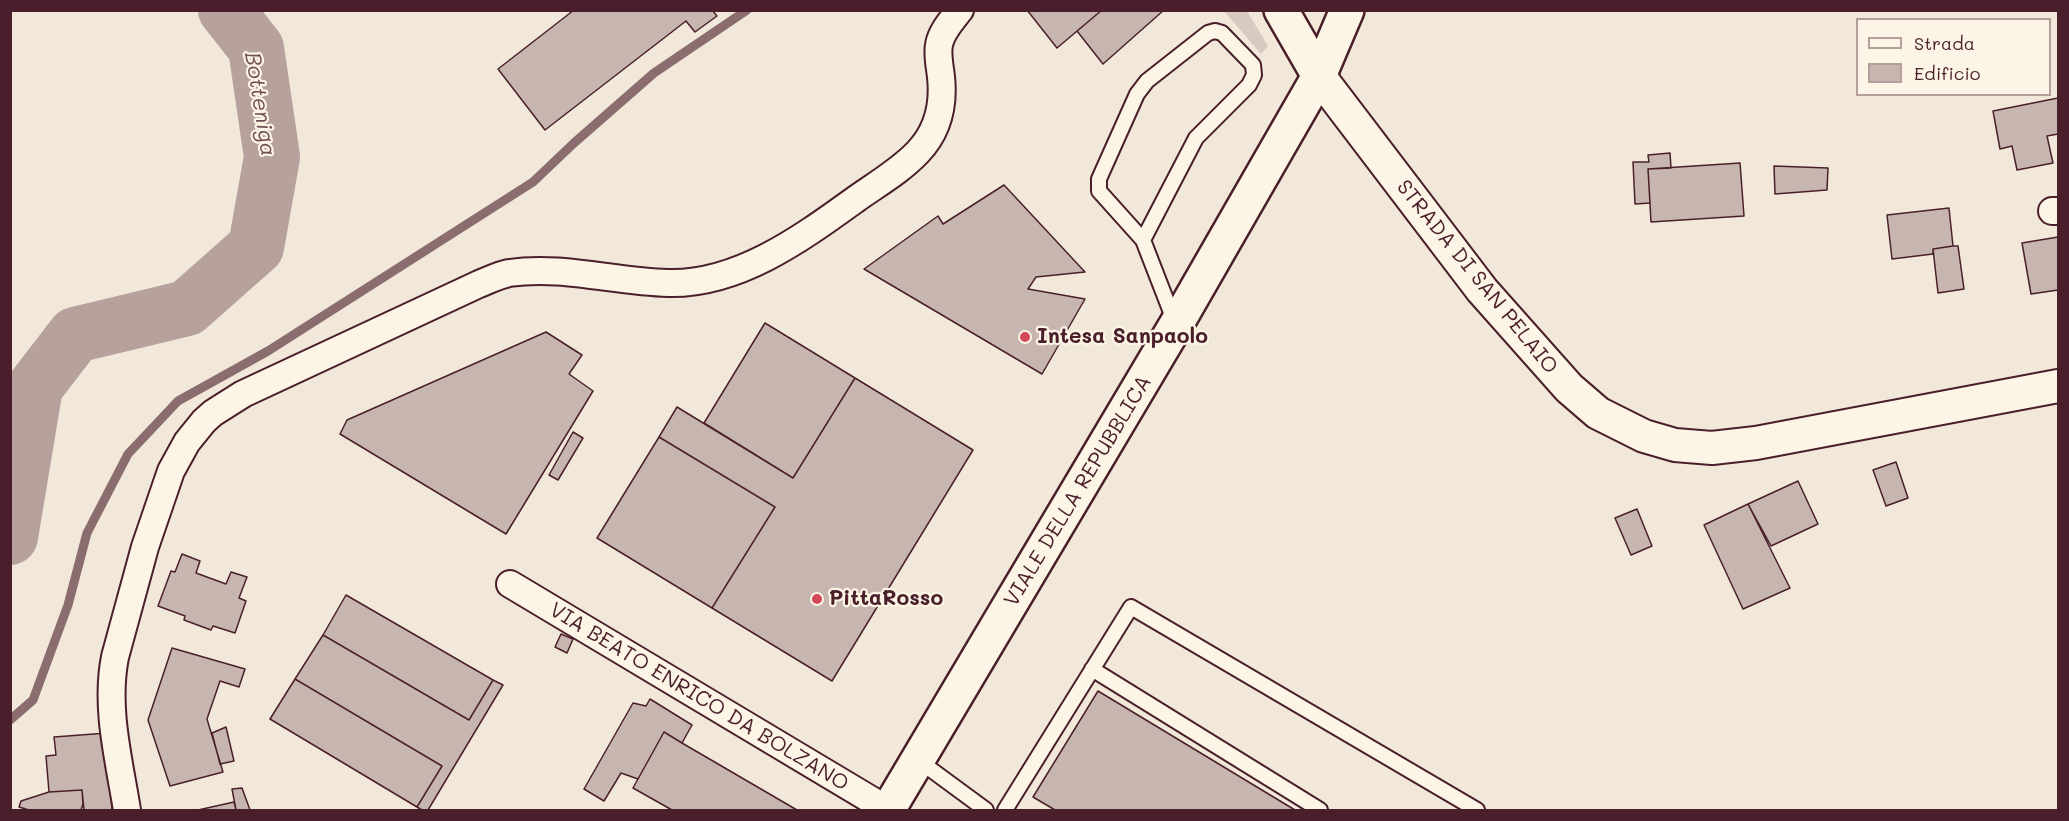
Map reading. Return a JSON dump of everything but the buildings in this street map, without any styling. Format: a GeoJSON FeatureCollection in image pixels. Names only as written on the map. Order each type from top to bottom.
{"type":"FeatureCollection","features":[{"type":"Feature","properties":{"kind":"main road","name":"STRADA DI SAN PELAIO"},"geometry":{"type":"LineString","coordinates":[[1281,10],[1319,76]]}},
{"type":"Feature","properties":{"kind":"main road","name":"VIALE DELLA REPUBBLICA"},"geometry":{"type":"LineString","coordinates":[[888,810],[1176,325],[1319,76],[1347,10]]}},
{"type":"Feature","properties":{"kind":"street"},"geometry":{"type":"LineString","coordinates":[[127,810],[111,710],[111,679],[115,657],[145,548],[167,480],[178,456],[213,412],[243,394],[479,284],[508,274],[563,272],[669,284],[717,277],[742,268],[794,242],[897,170],[924,145],[938,121],[940,110],[939,46],[947,28],[960,10]]}},
{"type":"Feature","properties":{"kind":"street","name":"STRADA DI SAN PELAIO"},"geometry":{"type":"LineString","coordinates":[[1319,76],[1482,290],[1569,388],[1598,413],[1644,436],[1675,445],[1712,448],[1756,443],[2058,386]]}},
{"type":"Feature","properties":{"kind":"street","name":"VIA BEATO ENRICO DA BOLZANO"},"geometry":{"type":"LineString","coordinates":[[510,584],[888,810]]}},
{"type":"Feature","properties":{"kind":"lane"},"geometry":{"type":"LineString","coordinates":[[1143,240],[1196,138],[1248,86],[1254,75],[1253,65],[1222,33],[1208,33],[1147,81],[1137,94],[1099,179],[1099,191],[1143,240],[1176,325]]}},
{"type":"Feature","properties":{"kind":"lane"},"geometry":{"type":"LineString","coordinates":[[1005,810],[1131,607],[1477,810]]}},
{"type":"Feature","properties":{"kind":"lane"},"geometry":{"type":"LineString","coordinates":[[1092,669],[1320,810]]}},
{"type":"Feature","properties":{"kind":"lane"},"geometry":{"type":"LineString","coordinates":[[918,760],[986,810]]}},
{"type":"Feature","properties":{"kind":"shaded area"},"geometry":{"type":"Polygon","coordinates":[[[1224,11],[1247,11],[1268,46],[1261,54],[1224,11]]]}},
{"type":"Feature","properties":{"kind":"waterway","name":"Botteniga"},"geometry":{"type":"LineString","coordinates":[[10,537],[35,387],[75,335],[187,308],[256,247],[272,157],[256,48],[226,10]]}},
{"type":"Feature","properties":{"kind":"waterway"},"geometry":{"type":"LineString","coordinates":[[10,720],[33,700],[68,605],[87,533],[128,454],[178,401],[268,351],[533,182],[654,73],[747,10]]}},
{"type":"Feature","properties":{"kind":"place","name":"Intesa Sanpaolo"},"geometry":{"type":"Point","coordinates":[1025,337]}},
{"type":"Feature","properties":{"kind":"place","name":"PittaRosso"},"geometry":{"type":"Point","coordinates":[817,599]}}]}
